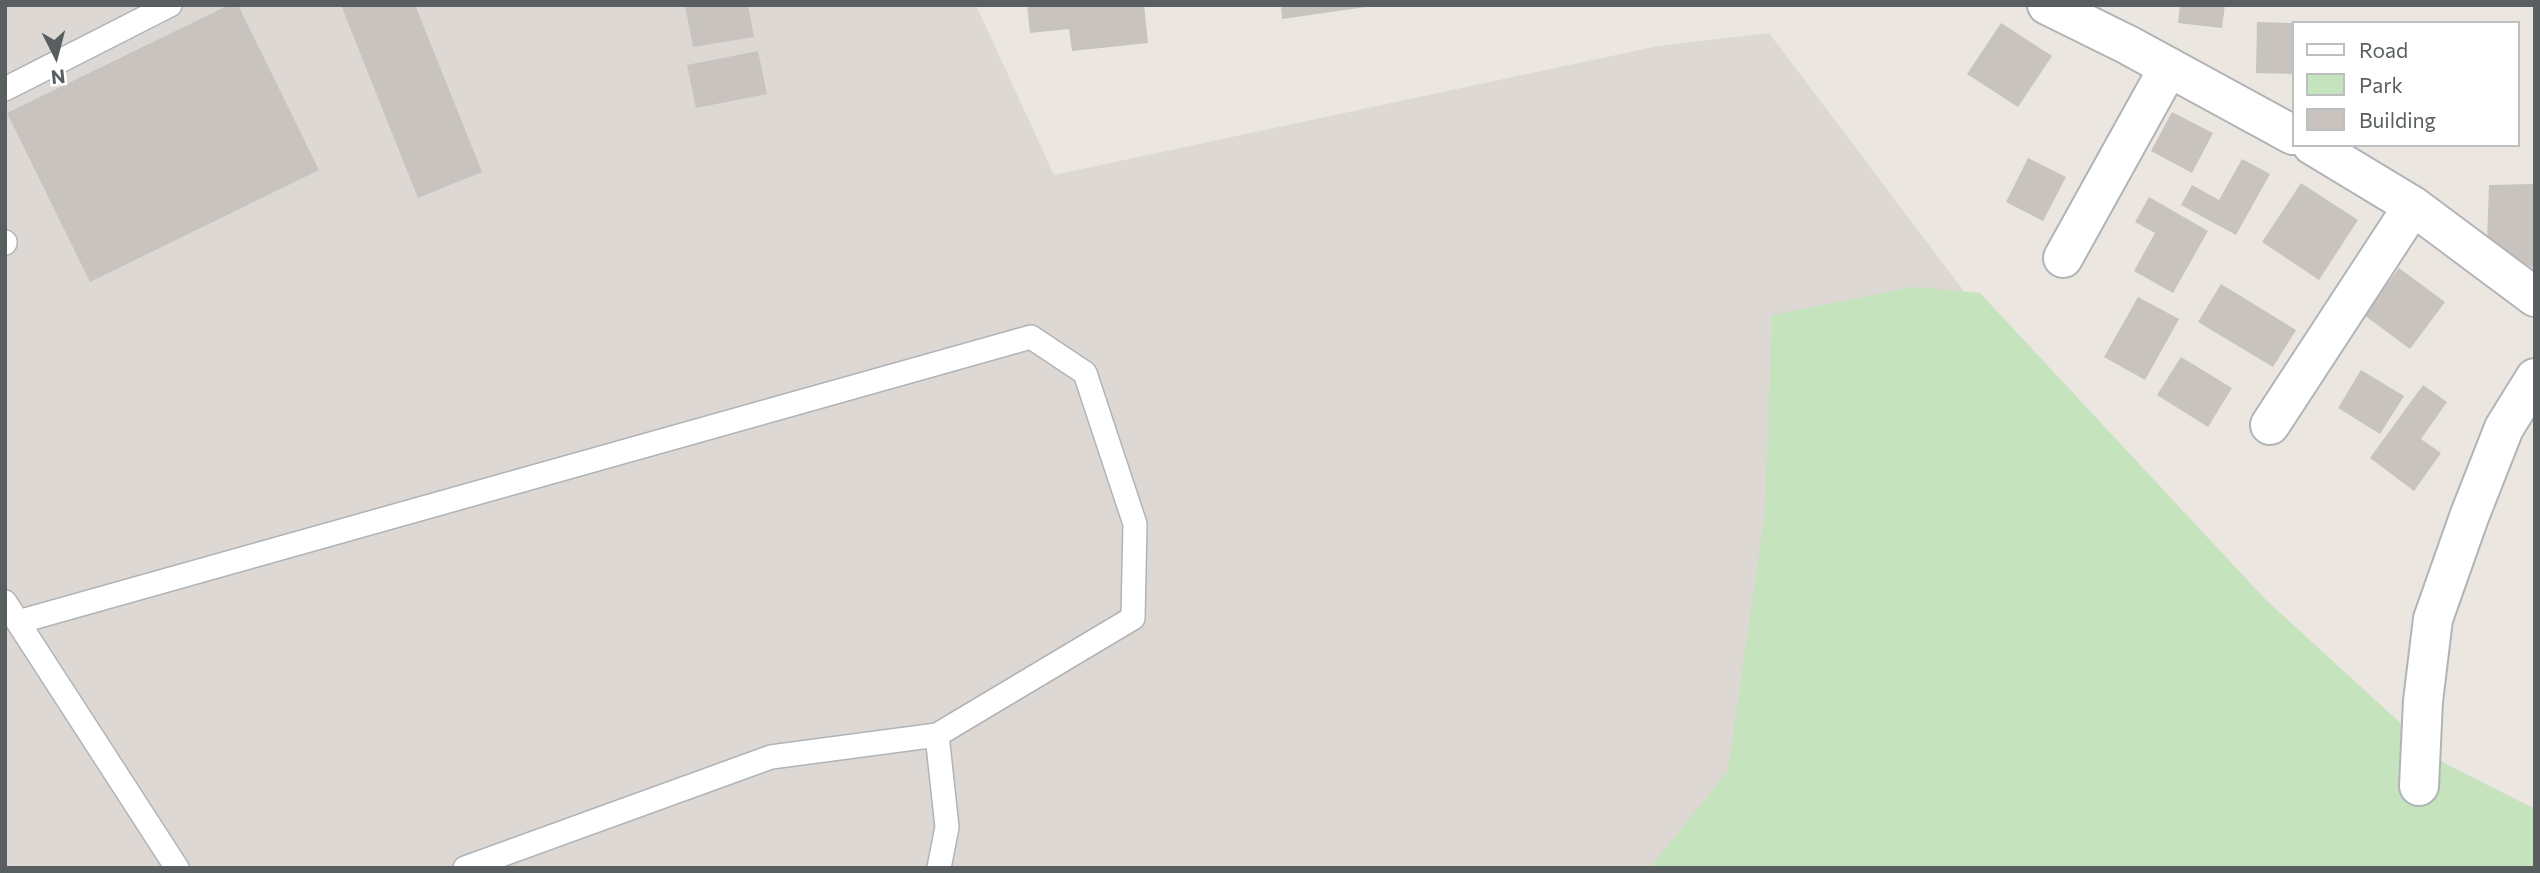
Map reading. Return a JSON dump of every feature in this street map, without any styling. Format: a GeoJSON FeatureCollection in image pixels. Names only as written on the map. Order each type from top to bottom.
{"type":"FeatureCollection","features":[{"type":"Feature","properties":{"kind":"street"},"geometry":{"type":"LineString","coordinates":[[2047,5],[2169,66],[2292,134]]}},
{"type":"Feature","properties":{"kind":"street"},"geometry":{"type":"LineString","coordinates":[[2063,258],[2169,66]]}},
{"type":"Feature","properties":{"kind":"street"},"geometry":{"type":"LineString","coordinates":[[2315,147],[2413,205],[2535,297]]}},
{"type":"Feature","properties":{"kind":"street"},"geometry":{"type":"LineString","coordinates":[[2270,425],[2413,205]]}},
{"type":"Feature","properties":{"kind":"street"},"geometry":{"type":"LineString","coordinates":[[2419,786],[2423,701],[2433,620],[2504,428],[2535,378]]}},
{"type":"Feature","properties":{"kind":"lane"},"geometry":{"type":"LineString","coordinates":[[5,89],[170,5]]}},
{"type":"Feature","properties":{"kind":"lane"},"geometry":{"type":"LineString","coordinates":[[18,622],[1031,337],[1085,373],[1136,524],[1133,618],[937,735],[771,757],[465,868]]}},
{"type":"Feature","properties":{"kind":"lane"},"geometry":{"type":"LineString","coordinates":[[5,602],[177,868]]}},
{"type":"Feature","properties":{"kind":"lane"},"geometry":{"type":"LineString","coordinates":[[937,735],[947,827],[939,868]]}},
{"type":"Feature","properties":{"kind":"shaded area"},"geometry":{"type":"Polygon","coordinates":[[[5,5],[976,5],[1054,175],[1658,46],[1769,33],[1979,311],[2337,868],[5,868],[5,5]]]}},
{"type":"Feature","properties":{"kind":"green space"},"geometry":{"type":"Polygon","coordinates":[[[1913,287],[1980,293],[2265,599],[2444,763],[2535,809],[2535,868],[1650,868],[1728,771],[1765,513],[1772,315],[1913,287]]]}},
{"type":"Feature","properties":{"kind":"building"},"geometry":{"type":"Polygon","coordinates":[[[229,5],[238,5],[319,170],[90,282],[7,113],[229,5]]]}},
{"type":"Feature","properties":{"kind":"building"},"geometry":{"type":"Polygon","coordinates":[[[341,5],[415,5],[482,172],[418,198],[341,5]]]}},
{"type":"Feature","properties":{"kind":"building"},"geometry":{"type":"Polygon","coordinates":[[[685,5],[748,5],[754,37],[693,47],[685,5]]]}},
{"type":"Feature","properties":{"kind":"building"},"geometry":{"type":"Polygon","coordinates":[[[1027,5],[1144,5],[1148,43],[1072,51],[1069,29],[1030,33],[1027,5]]]}},
{"type":"Feature","properties":{"kind":"building"},"geometry":{"type":"Polygon","coordinates":[[[1281,5],[1365,5],[1366,7],[1282,19],[1281,5]]]}},
{"type":"Feature","properties":{"kind":"building"},"geometry":{"type":"Polygon","coordinates":[[[2180,5],[2225,5],[2222,28],[2178,23],[2180,5]]]}},
{"type":"Feature","properties":{"kind":"building"},"geometry":{"type":"Polygon","coordinates":[[[2257,22],[2292,23],[2292,74],[2256,73],[2257,22]]]}},
{"type":"Feature","properties":{"kind":"building"},"geometry":{"type":"Polygon","coordinates":[[[2001,23],[2052,56],[2018,107],[1967,74],[2001,23]]]}},
{"type":"Feature","properties":{"kind":"building"},"geometry":{"type":"Polygon","coordinates":[[[758,51],[767,94],[696,108],[687,65],[758,51]]]}},
{"type":"Feature","properties":{"kind":"building"},"geometry":{"type":"Polygon","coordinates":[[[2172,112],[2213,133],[2192,173],[2151,151],[2172,112]]]}},
{"type":"Feature","properties":{"kind":"building"},"geometry":{"type":"Polygon","coordinates":[[[2028,158],[2066,177],[2043,221],[2006,202],[2028,158]]]}},
{"type":"Feature","properties":{"kind":"building"},"geometry":{"type":"Polygon","coordinates":[[[2242,159],[2270,174],[2236,235],[2181,205],[2192,185],[2219,200],[2242,159]]]}},
{"type":"Feature","properties":{"kind":"building"},"geometry":{"type":"Polygon","coordinates":[[[2301,183],[2358,220],[2319,280],[2262,242],[2301,183]]]}},
{"type":"Feature","properties":{"kind":"building"},"geometry":{"type":"Polygon","coordinates":[[[2535,184],[2535,269],[2487,242],[2489,185],[2535,184]]]}},
{"type":"Feature","properties":{"kind":"building"},"geometry":{"type":"Polygon","coordinates":[[[2149,197],[2208,231],[2173,293],[2134,271],[2155,233],[2135,222],[2149,197]]]}},
{"type":"Feature","properties":{"kind":"building"},"geometry":{"type":"Polygon","coordinates":[[[2399,268],[2445,302],[2410,349],[2364,315],[2399,268]]]}},
{"type":"Feature","properties":{"kind":"building"},"geometry":{"type":"Polygon","coordinates":[[[2221,284],[2296,330],[2273,367],[2198,322],[2221,284]]]}},
{"type":"Feature","properties":{"kind":"building"},"geometry":{"type":"Polygon","coordinates":[[[2138,297],[2179,319],[2145,380],[2104,357],[2138,297]]]}},
{"type":"Feature","properties":{"kind":"building"},"geometry":{"type":"Polygon","coordinates":[[[2181,357],[2232,388],[2208,427],[2157,395],[2181,357]]]}},
{"type":"Feature","properties":{"kind":"building"},"geometry":{"type":"Polygon","coordinates":[[[2361,370],[2404,396],[2380,434],[2338,408],[2361,370]]]}},
{"type":"Feature","properties":{"kind":"building"},"geometry":{"type":"Polygon","coordinates":[[[2423,385],[2447,402],[2421,439],[2441,453],[2414,491],[2370,458],[2423,385]]]}}]}
